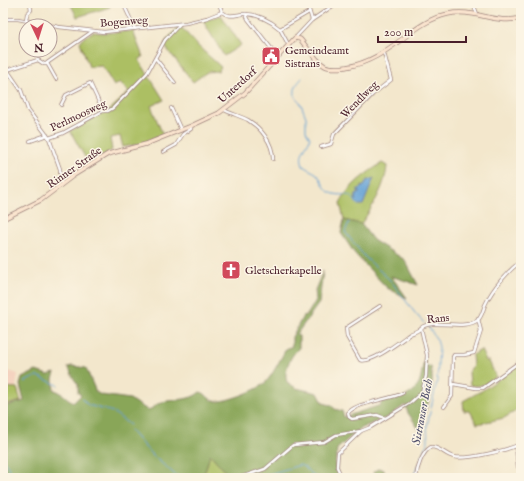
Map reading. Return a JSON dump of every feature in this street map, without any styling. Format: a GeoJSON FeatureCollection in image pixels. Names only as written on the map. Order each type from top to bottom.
{"type":"FeatureCollection","features":[{"type":"Feature","properties":{"kind":"main road"},"geometry":{"type":"LineString","coordinates":[[296,37],[320,63],[329,67],[342,67],[361,64],[384,53],[424,25],[441,16],[456,13],[477,14],[504,20],[521,18]]}},
{"type":"Feature","properties":{"kind":"main road","name":"Unterdorf"},"geometry":{"type":"LineString","coordinates":[[181,130],[224,110],[245,93],[288,44],[296,37]]}},
{"type":"Feature","properties":{"kind":"main road","name":"Rinner Straße"},"geometry":{"type":"LineString","coordinates":[[3,219],[41,200],[111,152],[142,145],[181,130]]}},
{"type":"Feature","properties":{"kind":"street"},"geometry":{"type":"LineString","coordinates":[[26,18],[27,14],[31,10],[30,3]]}},
{"type":"Feature","properties":{"kind":"street"},"geometry":{"type":"LineString","coordinates":[[123,3],[135,29]]}},
{"type":"Feature","properties":{"kind":"street"},"geometry":{"type":"LineString","coordinates":[[219,3],[222,12],[230,16],[246,14],[264,18],[280,29],[288,44]]}},
{"type":"Feature","properties":{"kind":"street"},"geometry":{"type":"LineString","coordinates":[[306,3],[312,20]]}},
{"type":"Feature","properties":{"kind":"street"},"geometry":{"type":"LineString","coordinates":[[296,37],[312,20],[337,3]]}},
{"type":"Feature","properties":{"kind":"street"},"geometry":{"type":"LineString","coordinates":[[473,3],[477,14]]}},
{"type":"Feature","properties":{"kind":"street","name":"Bogenweg"},"geometry":{"type":"LineString","coordinates":[[58,26],[104,32],[180,24],[207,18],[222,12]]}},
{"type":"Feature","properties":{"kind":"street"},"geometry":{"type":"LineString","coordinates":[[280,29],[309,12]]}},
{"type":"Feature","properties":{"kind":"street"},"geometry":{"type":"LineString","coordinates":[[246,14],[248,19],[278,57]]}},
{"type":"Feature","properties":{"kind":"street","name":"Bogenweg"},"geometry":{"type":"LineString","coordinates":[[3,19],[18,20]]}},
{"type":"Feature","properties":{"kind":"street","name":"Perlmoosweg"},"geometry":{"type":"LineString","coordinates":[[30,141],[63,133],[103,111],[108,111],[113,108],[147,73],[165,40],[180,24]]}},
{"type":"Feature","properties":{"kind":"street"},"geometry":{"type":"LineString","coordinates":[[47,64],[92,31]]}},
{"type":"Feature","properties":{"kind":"street","name":"Wendlweg"},"geometry":{"type":"LineString","coordinates":[[321,147],[331,144],[335,134],[373,94],[391,80],[384,53]]}},
{"type":"Feature","properties":{"kind":"street"},"geometry":{"type":"LineString","coordinates":[[156,59],[175,83]]}},
{"type":"Feature","properties":{"kind":"street"},"geometry":{"type":"LineString","coordinates":[[7,70],[38,60],[44,64],[47,64],[56,79]]}},
{"type":"Feature","properties":{"kind":"street"},"geometry":{"type":"LineString","coordinates":[[3,64],[22,92],[28,110],[48,136],[60,169],[61,185]]}},
{"type":"Feature","properties":{"kind":"street"},"geometry":{"type":"LineString","coordinates":[[61,104],[66,95],[90,83],[103,111]]}},
{"type":"Feature","properties":{"kind":"street"},"geometry":{"type":"LineString","coordinates":[[171,108],[181,130]]}},
{"type":"Feature","properties":{"kind":"street"},"geometry":{"type":"LineString","coordinates":[[224,110],[247,120],[260,129],[270,145],[272,159]]}},
{"type":"Feature","properties":{"kind":"street"},"geometry":{"type":"LineString","coordinates":[[163,152],[178,144],[183,134],[191,129],[192,126]]}},
{"type":"Feature","properties":{"kind":"street"},"geometry":{"type":"LineString","coordinates":[[444,407],[452,396],[453,355],[474,354],[481,331],[478,319],[491,295],[520,262]]}},
{"type":"Feature","properties":{"kind":"street"},"geometry":{"type":"LineString","coordinates":[[380,306],[346,328],[346,335],[360,360],[367,361],[402,341],[412,333],[418,332],[421,328]]}},
{"type":"Feature","properties":{"kind":"street","name":"Rans"},"geometry":{"type":"LineString","coordinates":[[361,431],[407,405],[422,392],[427,374],[426,350],[421,328],[427,325],[465,324],[478,319]]}},
{"type":"Feature","properties":{"kind":"street"},"geometry":{"type":"LineString","coordinates":[[453,384],[482,388],[521,361]]}},
{"type":"Feature","properties":{"kind":"street"},"geometry":{"type":"LineString","coordinates":[[386,418],[377,415],[351,419],[348,413],[350,410],[359,406],[403,394]]}},
{"type":"Feature","properties":{"kind":"street"},"geometry":{"type":"LineString","coordinates":[[238,478],[265,469],[292,445],[324,442],[336,435],[361,431]]}},
{"type":"Feature","properties":{"kind":"street"},"geometry":{"type":"LineString","coordinates":[[342,478],[336,464],[338,453],[341,448],[357,437],[361,431]]}},
{"type":"Feature","properties":{"kind":"street"},"geometry":{"type":"LineString","coordinates":[[416,478],[422,457],[428,449],[434,447],[455,457],[491,453],[521,444]]}},
{"type":"Feature","properties":{"kind":"street"},"geometry":{"type":"LineString","coordinates":[[516,446],[518,467],[521,468]]}},
{"type":"Feature","properties":{"kind":"shaded area"},"geometry":{"type":"Polygon","coordinates":[[[3,369],[18,374],[16,387],[3,387],[3,369]]]}},
{"type":"Feature","properties":{"kind":"green space"},"geometry":{"type":"Polygon","coordinates":[[[70,3],[108,3],[110,7],[77,17],[70,3]]]}},
{"type":"Feature","properties":{"kind":"green space"},"geometry":{"type":"Polygon","coordinates":[[[221,15],[241,45],[224,56],[203,21],[221,15]]]}},
{"type":"Feature","properties":{"kind":"green space"},"geometry":{"type":"Polygon","coordinates":[[[180,26],[199,47],[221,67],[218,71],[207,72],[193,82],[164,45],[168,38],[180,26]]]}},
{"type":"Feature","properties":{"kind":"green space"},"geometry":{"type":"Polygon","coordinates":[[[133,31],[143,57],[139,60],[164,100],[151,106],[163,135],[140,144],[123,147],[120,136],[110,138],[112,150],[89,164],[70,131],[102,113],[107,112],[129,92],[120,82],[114,86],[102,66],[89,67],[80,42],[84,37],[93,32],[104,33],[133,31]]]}},
{"type":"Feature","properties":{"kind":"green space"},"geometry":{"type":"Polygon","coordinates":[[[382,163],[387,166],[384,181],[370,211],[361,224],[344,220],[340,203],[348,191],[358,180],[382,163]],[[365,185],[361,187],[360,192],[356,195],[363,205],[366,197],[365,185]]]}},
{"type":"Feature","properties":{"kind":"green space"},"geometry":{"type":"Polygon","coordinates":[[[344,220],[361,224],[373,240],[405,260],[418,285],[391,276],[407,298],[387,288],[355,254],[341,233],[344,220]]]}},
{"type":"Feature","properties":{"kind":"green space"},"geometry":{"type":"Polygon","coordinates":[[[323,271],[319,303],[296,335],[299,336],[299,348],[288,364],[286,373],[287,382],[296,388],[318,393],[323,403],[331,405],[335,409],[342,411],[344,417],[381,405],[381,401],[401,398],[411,393],[418,385],[425,357],[425,365],[431,367],[432,389],[420,423],[424,433],[421,432],[408,413],[405,405],[388,417],[361,428],[337,449],[335,467],[340,478],[262,478],[259,473],[231,478],[210,454],[206,469],[201,478],[3,478],[3,412],[7,406],[24,401],[20,385],[22,378],[36,371],[48,375],[55,373],[53,379],[54,390],[60,392],[74,402],[81,395],[78,393],[78,384],[74,380],[68,367],[72,366],[86,368],[96,392],[101,395],[130,399],[149,411],[160,403],[192,397],[200,392],[215,401],[226,400],[241,395],[256,389],[265,383],[286,349],[292,346],[292,337],[303,316],[307,315],[316,300],[315,290],[323,271]]]}},
{"type":"Feature","properties":{"kind":"green space"},"geometry":{"type":"Polygon","coordinates":[[[481,350],[486,361],[489,361],[496,377],[487,383],[478,386],[470,385],[469,371],[473,366],[472,355],[481,350]]]}},
{"type":"Feature","properties":{"kind":"green space"},"geometry":{"type":"Polygon","coordinates":[[[521,364],[521,408],[504,418],[477,424],[470,411],[464,411],[463,401],[483,390],[521,364]]]}},
{"type":"Feature","properties":{"kind":"green space"},"geometry":{"type":"Polygon","coordinates":[[[3,387],[17,388],[21,401],[6,405],[3,387]]]}},
{"type":"Feature","properties":{"kind":"green space"},"geometry":{"type":"Polygon","coordinates":[[[210,453],[231,478],[201,478],[206,469],[210,453]]]}},
{"type":"Feature","properties":{"kind":"green space"},"geometry":{"type":"Polygon","coordinates":[[[379,468],[385,471],[383,478],[371,478],[374,474],[373,472],[379,468]]]}},
{"type":"Feature","properties":{"kind":"water"},"geometry":{"type":"Polygon","coordinates":[[[374,178],[363,205],[358,205],[355,201],[356,195],[360,192],[357,190],[365,185],[366,181],[374,178]]]}},
{"type":"Feature","properties":{"kind":"waterway","name":"Sistranser Bach"},"geometry":{"type":"LineString","coordinates":[[302,78],[296,86],[295,97],[300,102],[306,117],[306,131],[310,138],[302,153],[303,166],[317,174],[329,192],[338,195],[348,195],[358,205]]}},
{"type":"Feature","properties":{"kind":"waterway","name":"Sistranser Bach"},"geometry":{"type":"LineString","coordinates":[[349,222],[345,232],[365,257],[391,281],[424,323]]}},
{"type":"Feature","properties":{"kind":"waterway","name":"Sistranser Bach"},"geometry":{"type":"LineString","coordinates":[[421,457],[428,441],[427,426],[437,381],[439,347],[437,340],[428,326]]}},
{"type":"Feature","properties":{"kind":"waterway"},"geometry":{"type":"LineString","coordinates":[[24,382],[37,376],[58,385]]}},
{"type":"Feature","properties":{"kind":"waterway"},"geometry":{"type":"LineString","coordinates":[[82,399],[88,405],[113,412],[130,425]]}},
{"type":"Feature","properties":{"kind":"waterway"},"geometry":{"type":"LineString","coordinates":[[130,430],[152,455],[179,478]]}},
{"type":"Feature","properties":{"kind":"waterway"},"geometry":{"type":"LineString","coordinates":[[3,460],[9,468],[8,478]]}},
{"type":"Feature","properties":{"kind":"waterway","name":"Sistranser Bach"},"geometry":{"type":"LineString","coordinates":[[413,478],[418,464]]}},
{"type":"Feature","properties":{"kind":"waterway"},"geometry":{"type":"LineString","coordinates":[[264,478],[266,475],[300,465],[316,478]]}},
{"type":"Feature","properties":{"kind":"place","name":"Gemeindeamt Sistrans"},"geometry":{"type":"Point","coordinates":[271,56]}},
{"type":"Feature","properties":{"kind":"place","name":"Gletscherkapelle"},"geometry":{"type":"Point","coordinates":[231,270]}}]}
